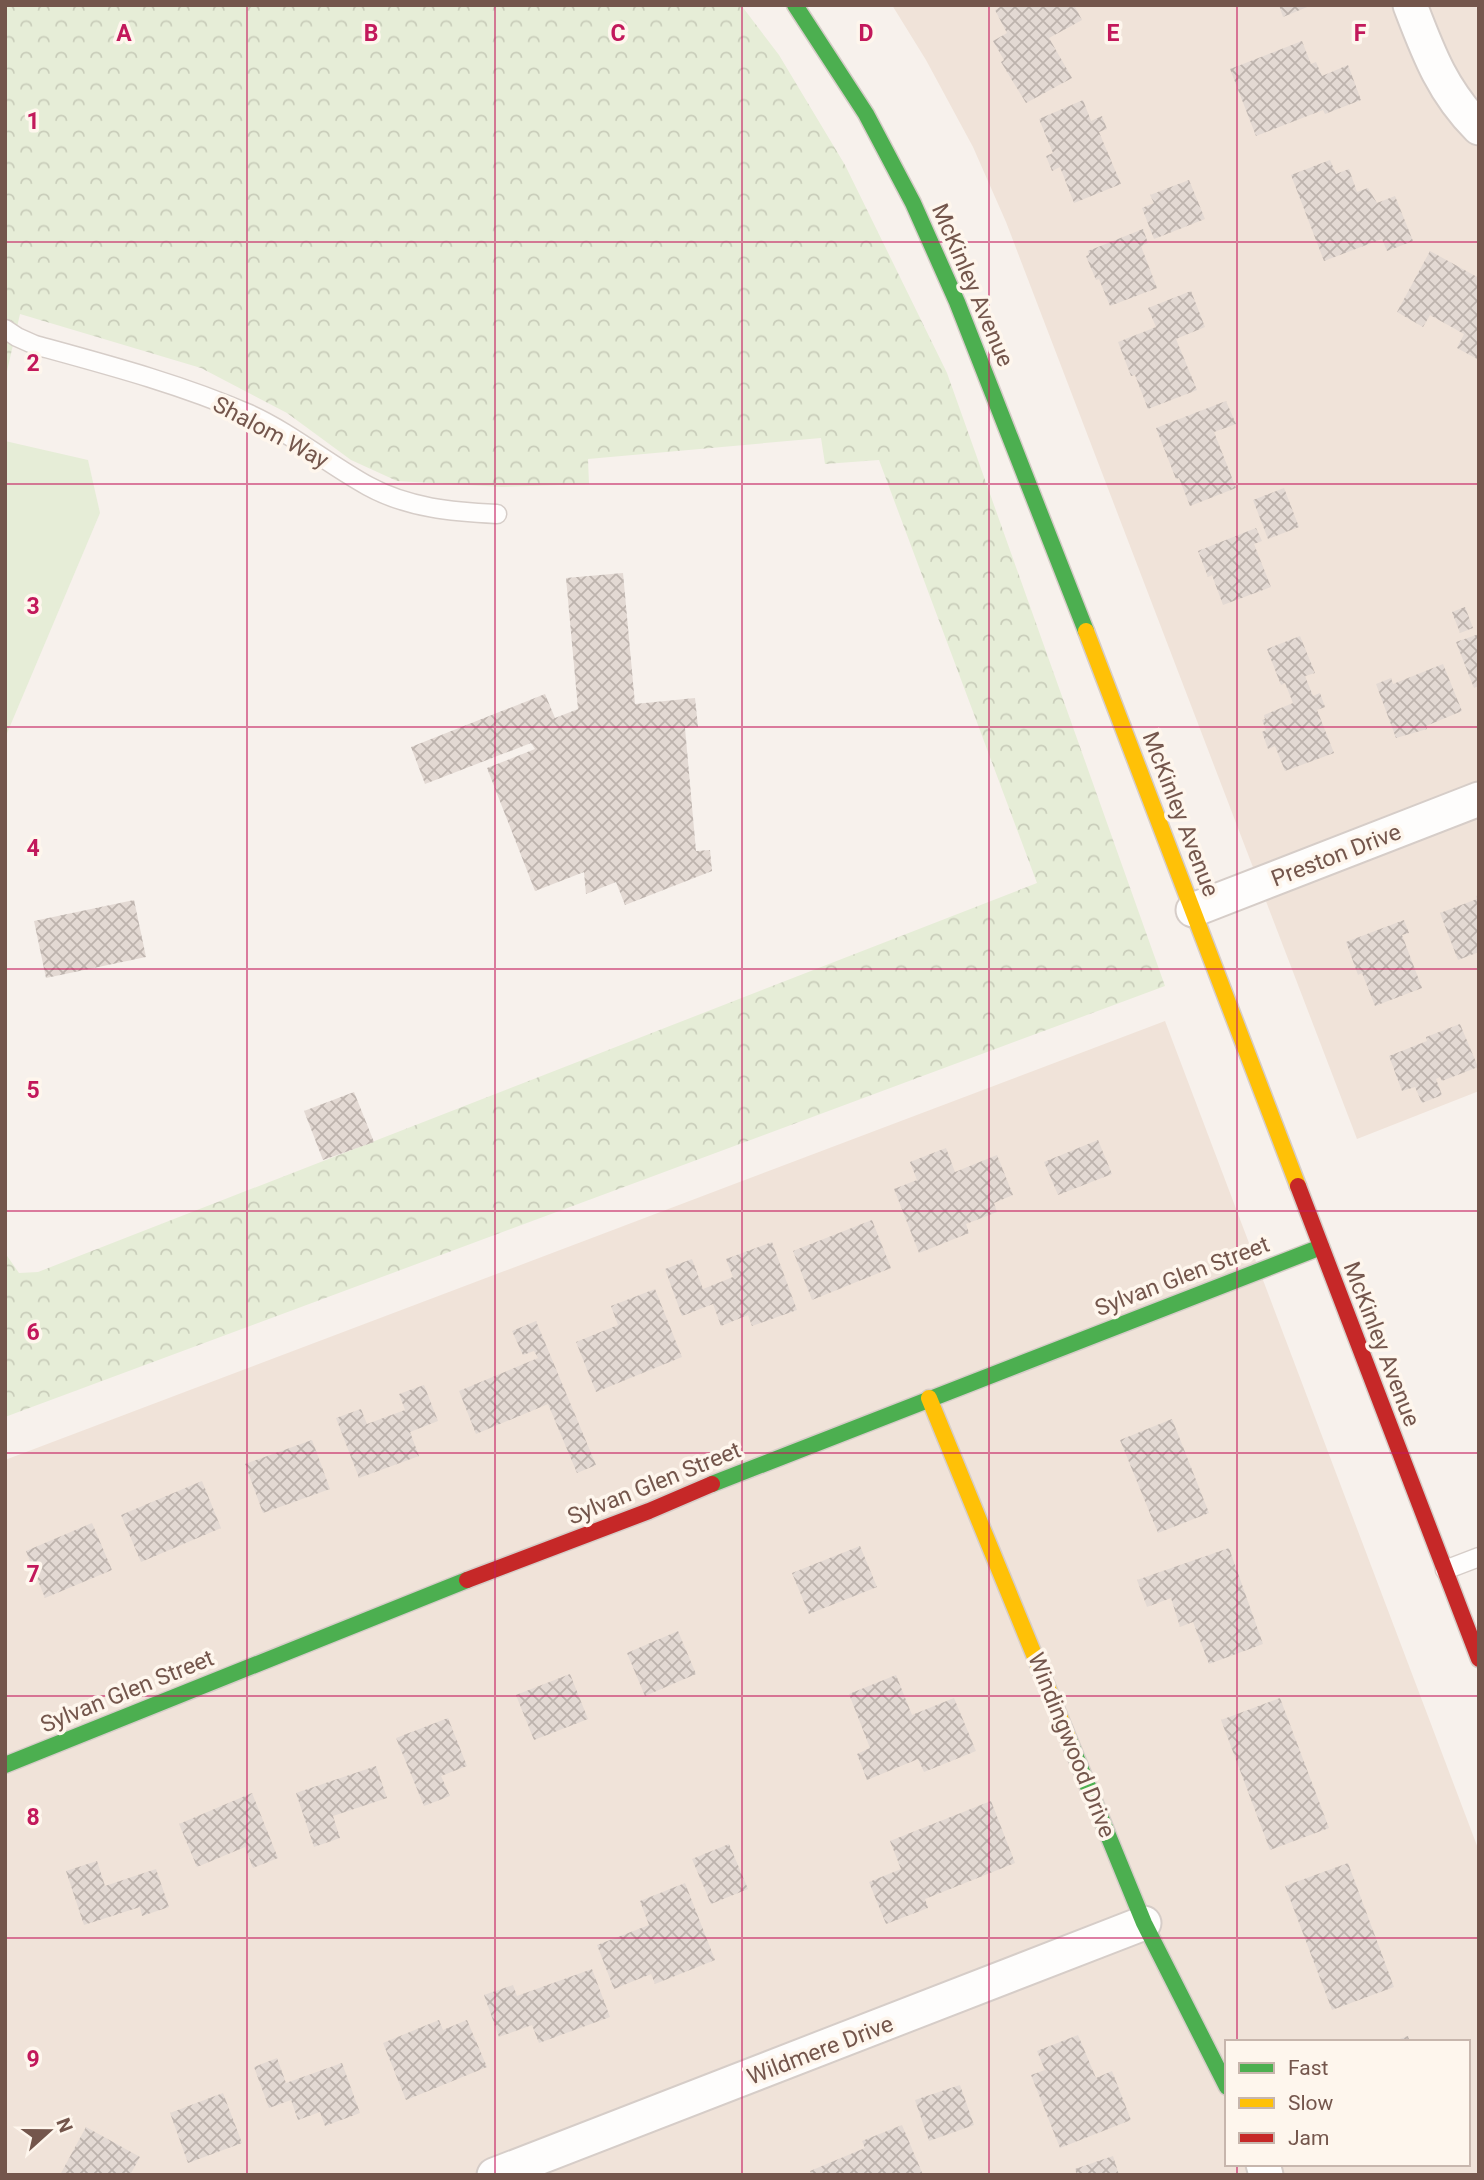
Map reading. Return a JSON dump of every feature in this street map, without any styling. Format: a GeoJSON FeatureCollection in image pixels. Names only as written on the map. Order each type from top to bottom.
{"type":"FeatureCollection","features":[{"type":"Feature","properties":{"kind":"street","name":"McKinley Avenue"},"geometry":{"type":"LineString","coordinates":[[795,5],[866,114],[913,203],[957,302],[1054,546],[1479,1660]]}},
{"type":"Feature","properties":{"kind":"street"},"geometry":{"type":"LineString","coordinates":[[1410,5],[1435,69],[1460,110],[1479,128]]}},
{"type":"Feature","properties":{"kind":"street","name":"Preston Drive"},"geometry":{"type":"LineString","coordinates":[[1193,910],[1479,799]]}},
{"type":"Feature","properties":{"kind":"street","name":"Sylvan Glen Street"},"geometry":{"type":"LineString","coordinates":[[5,1765],[440,1590],[649,1511],[929,1398],[1321,1247]]}},
{"type":"Feature","properties":{"kind":"street","name":"Windingwood Drive"},"geometry":{"type":"LineString","coordinates":[[929,1398],[1144,1923],[1225,2083]]}},
{"type":"Feature","properties":{"kind":"street","name":"Wildmere Drive"},"geometry":{"type":"LineString","coordinates":[[494,2175],[1144,1923]]}},
{"type":"Feature","properties":{"kind":"lane","name":"Shalom Way"},"geometry":{"type":"LineString","coordinates":[[5,328],[35,345],[190,390],[252,416],[370,488],[416,505],[449,512],[497,514]]}},
{"type":"Feature","properties":{"kind":"lane"},"geometry":{"type":"LineString","coordinates":[[1445,1570],[1479,1557]]}},
{"type":"Feature","properties":{"kind":"shaded area"},"geometry":{"type":"Polygon","coordinates":[[[892,5],[1479,5],[1479,1091],[1357,1139],[1006,222],[973,147],[926,60],[892,5]]]}},
{"type":"Feature","properties":{"kind":"shaded area"},"geometry":{"type":"Polygon","coordinates":[[[1165,1021],[1479,1851],[1479,2175],[5,2175],[5,1460],[1165,1021]]]}},
{"type":"Feature","properties":{"kind":"green space"},"geometry":{"type":"Polygon","coordinates":[[[5,5],[741,5],[779,55],[845,165],[947,373],[1165,986],[5,1417],[5,1253],[19,1273],[38,1272],[1037,883],[879,460],[825,464],[821,438],[588,459],[589,484],[502,487],[397,481],[351,460],[287,413],[201,368],[20,314],[5,380],[5,5]]]}},
{"type":"Feature","properties":{"kind":"green space"},"geometry":{"type":"Polygon","coordinates":[[[5,441],[88,460],[100,513],[5,738],[5,441]]]}},
{"type":"Feature","properties":{"kind":"building"},"geometry":{"type":"Polygon","coordinates":[[[1003,5],[1074,5],[1082,20],[1049,38],[1072,78],[1026,103],[1001,62],[1004,60],[993,41],[1007,33],[995,10],[1003,5]]]}},
{"type":"Feature","properties":{"kind":"building"},"geometry":{"type":"Polygon","coordinates":[[[1279,5],[1312,5],[1283,17],[1279,5]]]}},
{"type":"Feature","properties":{"kind":"building"},"geometry":{"type":"Polygon","coordinates":[[[1302,41],[1311,64],[1316,62],[1322,76],[1348,65],[1361,100],[1325,114],[1323,110],[1256,136],[1230,69],[1302,41]]]}},
{"type":"Feature","properties":{"kind":"building"},"geometry":{"type":"Polygon","coordinates":[[[1083,100],[1091,121],[1102,116],[1107,129],[1099,132],[1121,184],[1074,203],[1060,167],[1052,171],[1046,156],[1053,153],[1039,119],[1083,100]]]}},
{"type":"Feature","properties":{"kind":"building"},"geometry":{"type":"Polygon","coordinates":[[[1330,160],[1336,174],[1349,169],[1357,192],[1368,188],[1377,203],[1395,196],[1413,241],[1387,251],[1382,239],[1324,261],[1291,175],[1330,160]]]}},
{"type":"Feature","properties":{"kind":"building"},"geometry":{"type":"Polygon","coordinates":[[[1189,180],[1205,219],[1154,239],[1142,208],[1154,203],[1150,195],[1189,180]]]}},
{"type":"Feature","properties":{"kind":"building"},"geometry":{"type":"Polygon","coordinates":[[[1143,229],[1148,243],[1141,246],[1157,288],[1110,306],[1086,256],[1089,255],[1088,251],[1143,229]]]}},
{"type":"Feature","properties":{"kind":"building"},"geometry":{"type":"Polygon","coordinates":[[[1430,251],[1479,278],[1479,360],[1457,348],[1464,334],[1430,315],[1423,327],[1397,312],[1430,251]]]}},
{"type":"Feature","properties":{"kind":"building"},"geometry":{"type":"Polygon","coordinates":[[[1191,291],[1205,327],[1176,339],[1197,390],[1148,409],[1118,342],[1156,327],[1148,308],[1191,291]]]}},
{"type":"Feature","properties":{"kind":"building"},"geometry":{"type":"Polygon","coordinates":[[[1226,401],[1236,424],[1214,432],[1236,488],[1190,506],[1156,428],[1226,401]]]}},
{"type":"Feature","properties":{"kind":"building"},"geometry":{"type":"Polygon","coordinates":[[[1284,488],[1299,527],[1268,539],[1253,500],[1284,488]]]}},
{"type":"Feature","properties":{"kind":"building"},"geometry":{"type":"Polygon","coordinates":[[[1256,528],[1262,541],[1254,544],[1271,587],[1223,605],[1212,575],[1208,577],[1198,551],[1256,528]]]}},
{"type":"Feature","properties":{"kind":"building"},"geometry":{"type":"Polygon","coordinates":[[[623,573],[635,704],[695,698],[698,727],[685,728],[696,851],[710,850],[712,871],[625,905],[616,882],[586,894],[584,872],[535,891],[487,768],[535,749],[531,743],[425,784],[411,747],[545,694],[555,718],[578,709],[566,578],[623,573]]]}},
{"type":"Feature","properties":{"kind":"building"},"geometry":{"type":"Polygon","coordinates":[[[1465,607],[1473,628],[1460,633],[1452,612],[1465,607]]]}},
{"type":"Feature","properties":{"kind":"building"},"geometry":{"type":"Polygon","coordinates":[[[1479,634],[1479,686],[1474,688],[1456,642],[1479,634]]]}},
{"type":"Feature","properties":{"kind":"building"},"geometry":{"type":"Polygon","coordinates":[[[1300,636],[1315,673],[1305,676],[1313,696],[1320,693],[1325,707],[1317,710],[1334,753],[1285,771],[1275,746],[1268,749],[1262,732],[1266,730],[1262,720],[1265,719],[1264,715],[1293,703],[1285,683],[1281,685],[1267,649],[1300,636]]]}},
{"type":"Feature","properties":{"kind":"building"},"geometry":{"type":"Polygon","coordinates":[[[1443,664],[1462,711],[1426,726],[1427,729],[1396,738],[1376,684],[1391,678],[1393,684],[1443,664]]]}},
{"type":"Feature","properties":{"kind":"building"},"geometry":{"type":"Polygon","coordinates":[[[1479,895],[1479,952],[1458,960],[1440,913],[1477,899],[1476,896],[1479,895]]]}},
{"type":"Feature","properties":{"kind":"building"},"geometry":{"type":"Polygon","coordinates":[[[134,900],[146,957],[46,978],[34,921],[134,900]]]}},
{"type":"Feature","properties":{"kind":"building"},"geometry":{"type":"Polygon","coordinates":[[[1404,920],[1409,933],[1402,935],[1422,988],[1375,1006],[1362,973],[1358,975],[1346,942],[1404,920]]]}},
{"type":"Feature","properties":{"kind":"building"},"geometry":{"type":"Polygon","coordinates":[[[1460,1024],[1478,1067],[1442,1081],[1440,1077],[1436,1079],[1442,1095],[1422,1103],[1415,1087],[1402,1091],[1389,1056],[1427,1041],[1426,1037],[1460,1024]]]}},
{"type":"Feature","properties":{"kind":"building"},"geometry":{"type":"Polygon","coordinates":[[[354,1092],[374,1142],[323,1160],[304,1111],[354,1092]]]}},
{"type":"Feature","properties":{"kind":"building"},"geometry":{"type":"Polygon","coordinates":[[[1098,1140],[1112,1174],[1058,1195],[1044,1162],[1098,1140]]]}},
{"type":"Feature","properties":{"kind":"building"},"geometry":{"type":"Polygon","coordinates":[[[946,1148],[955,1172],[997,1155],[1013,1195],[994,1203],[997,1212],[966,1224],[969,1233],[919,1253],[894,1189],[917,1180],[910,1162],[946,1148]]]}},
{"type":"Feature","properties":{"kind":"building"},"geometry":{"type":"Polygon","coordinates":[[[872,1220],[891,1268],[812,1300],[793,1251],[872,1220]]]}},
{"type":"Feature","properties":{"kind":"building"},"geometry":{"type":"Polygon","coordinates":[[[772,1242],[797,1310],[752,1326],[748,1315],[721,1326],[713,1304],[682,1316],[665,1269],[692,1259],[703,1289],[733,1277],[726,1259],[772,1242]]]}},
{"type":"Feature","properties":{"kind":"building"},"geometry":{"type":"Polygon","coordinates":[[[655,1289],[682,1357],[596,1392],[576,1342],[618,1325],[611,1306],[655,1289]]]}},
{"type":"Feature","properties":{"kind":"building"},"geometry":{"type":"Polygon","coordinates":[[[536,1321],[596,1465],[577,1473],[548,1404],[476,1434],[459,1391],[538,1358],[534,1351],[523,1355],[512,1331],[536,1321]]]}},
{"type":"Feature","properties":{"kind":"building"},"geometry":{"type":"Polygon","coordinates":[[[424,1385],[438,1421],[410,1432],[419,1456],[359,1478],[336,1418],[361,1409],[367,1424],[405,1410],[399,1394],[424,1385]]]}},
{"type":"Feature","properties":{"kind":"building"},"geometry":{"type":"Polygon","coordinates":[[[1172,1419],[1209,1513],[1158,1533],[1120,1440],[1172,1419]]]}},
{"type":"Feature","properties":{"kind":"building"},"geometry":{"type":"Polygon","coordinates":[[[312,1440],[330,1489],[263,1513],[245,1464],[312,1440]]]}},
{"type":"Feature","properties":{"kind":"building"},"geometry":{"type":"Polygon","coordinates":[[[202,1481],[221,1528],[141,1562],[121,1515],[202,1481]]]}},
{"type":"Feature","properties":{"kind":"building"},"geometry":{"type":"Polygon","coordinates":[[[92,1523],[112,1570],[45,1598],[26,1551],[92,1523]]]}},
{"type":"Feature","properties":{"kind":"building"},"geometry":{"type":"Polygon","coordinates":[[[860,1546],[877,1587],[809,1614],[792,1573],[860,1546]]]}},
{"type":"Feature","properties":{"kind":"building"},"geometry":{"type":"Polygon","coordinates":[[[1229,1548],[1263,1644],[1209,1664],[1193,1622],[1180,1627],[1171,1598],[1147,1607],[1137,1580],[1229,1548]]]}},
{"type":"Feature","properties":{"kind":"building"},"geometry":{"type":"Polygon","coordinates":[[[678,1631],[696,1674],[645,1696],[627,1653],[678,1631]]]}},
{"type":"Feature","properties":{"kind":"building"},"geometry":{"type":"Polygon","coordinates":[[[570,1674],[588,1719],[534,1740],[516,1695],[570,1674]]]}},
{"type":"Feature","properties":{"kind":"building"},"geometry":{"type":"Polygon","coordinates":[[[896,1675],[912,1715],[954,1698],[976,1751],[924,1772],[918,1759],[867,1780],[857,1754],[870,1748],[849,1694],[896,1675]]]}},
{"type":"Feature","properties":{"kind":"building"},"geometry":{"type":"Polygon","coordinates":[[[1280,1698],[1329,1828],[1270,1850],[1221,1720],[1280,1698]]]}},
{"type":"Feature","properties":{"kind":"building"},"geometry":{"type":"Polygon","coordinates":[[[448,1718],[467,1766],[441,1776],[450,1796],[424,1806],[396,1738],[448,1718]]]}},
{"type":"Feature","properties":{"kind":"building"},"geometry":{"type":"Polygon","coordinates":[[[376,1766],[387,1798],[333,1816],[340,1838],[314,1847],[296,1793],[376,1766]]]}},
{"type":"Feature","properties":{"kind":"building"},"geometry":{"type":"Polygon","coordinates":[[[252,1793],[278,1858],[253,1868],[245,1847],[197,1867],[179,1824],[252,1793]]]}},
{"type":"Feature","properties":{"kind":"building"},"geometry":{"type":"Polygon","coordinates":[[[991,1801],[1015,1863],[925,1899],[928,1908],[886,1924],[869,1882],[901,1869],[890,1841],[991,1801]]]}},
{"type":"Feature","properties":{"kind":"building"},"geometry":{"type":"Polygon","coordinates":[[[729,1844],[748,1889],[711,1904],[692,1859],[729,1844]]]}},
{"type":"Feature","properties":{"kind":"building"},"geometry":{"type":"Polygon","coordinates":[[[97,1861],[105,1886],[156,1869],[169,1907],[142,1916],[140,1907],[84,1925],[66,1871],[97,1861]]]}},
{"type":"Feature","properties":{"kind":"building"},"geometry":{"type":"Polygon","coordinates":[[[1348,1863],[1394,1987],[1332,2010],[1285,1886],[1348,1863]]]}},
{"type":"Feature","properties":{"kind":"building"},"geometry":{"type":"Polygon","coordinates":[[[685,1883],[715,1960],[655,1984],[651,1974],[614,1989],[597,1945],[649,1925],[640,1901],[685,1883]]]}},
{"type":"Feature","properties":{"kind":"building"},"geometry":{"type":"Polygon","coordinates":[[[592,1969],[610,2017],[539,2043],[532,2025],[499,2037],[484,1995],[513,1985],[517,1996],[592,1969]]]}},
{"type":"Feature","properties":{"kind":"building"},"geometry":{"type":"Polygon","coordinates":[[[439,2020],[443,2030],[467,2020],[487,2067],[406,2100],[383,2043],[439,2020]]]}},
{"type":"Feature","properties":{"kind":"building"},"geometry":{"type":"Polygon","coordinates":[[[1078,2035],[1096,2078],[1112,2071],[1131,2120],[1060,2148],[1031,2075],[1045,2070],[1037,2051],[1078,2035]]]}},
{"type":"Feature","properties":{"kind":"building"},"geometry":{"type":"Polygon","coordinates":[[[277,2058],[286,2083],[342,2063],[360,2113],[325,2126],[320,2112],[298,2120],[291,2100],[269,2108],[254,2067],[277,2058]]]}},
{"type":"Feature","properties":{"kind":"building"},"geometry":{"type":"Polygon","coordinates":[[[960,2085],[974,2125],[929,2141],[915,2100],[960,2085]]]}},
{"type":"Feature","properties":{"kind":"building"},"geometry":{"type":"Polygon","coordinates":[[[223,2093],[242,2143],[188,2163],[170,2113],[223,2093]]]}},
{"type":"Feature","properties":{"kind":"building"},"geometry":{"type":"Polygon","coordinates":[[[902,2125],[923,2175],[812,2175],[810,2171],[865,2148],[862,2141],[902,2125]]]}},
{"type":"Feature","properties":{"kind":"building"},"geometry":{"type":"Polygon","coordinates":[[[86,2127],[140,2157],[130,2175],[60,2175],[86,2127]]]}},
{"type":"Feature","properties":{"kind":"building"},"geometry":{"type":"Polygon","coordinates":[[[1113,2156],[1119,2175],[1077,2175],[1075,2169],[1113,2156]]]}},
{"type":"Feature","properties":{"kind":"traffic: fast"},"geometry":{"type":"LineString","coordinates":[[795,5],[866,114],[913,203],[957,302],[1086,631]]}},
{"type":"Feature","properties":{"kind":"traffic: fast"},"geometry":{"type":"LineString","coordinates":[[712,1484],[1321,1247]]}},
{"type":"Feature","properties":{"kind":"traffic: fast"},"geometry":{"type":"LineString","coordinates":[[5,1765],[467,1580]]}},
{"type":"Feature","properties":{"kind":"traffic: fast"},"geometry":{"type":"LineString","coordinates":[[1069,1740],[1144,1923],[1225,2083]]}},
{"type":"Feature","properties":{"kind":"traffic: slow"},"geometry":{"type":"LineString","coordinates":[[1086,631],[1298,1186]]}},
{"type":"Feature","properties":{"kind":"traffic: slow"},"geometry":{"type":"LineString","coordinates":[[929,1398],[1069,1740]]}},
{"type":"Feature","properties":{"kind":"traffic: jam"},"geometry":{"type":"LineString","coordinates":[[1298,1186],[1479,1659]]}},
{"type":"Feature","properties":{"kind":"traffic: jam"},"geometry":{"type":"LineString","coordinates":[[467,1580],[649,1511],[712,1484]]}}]}
